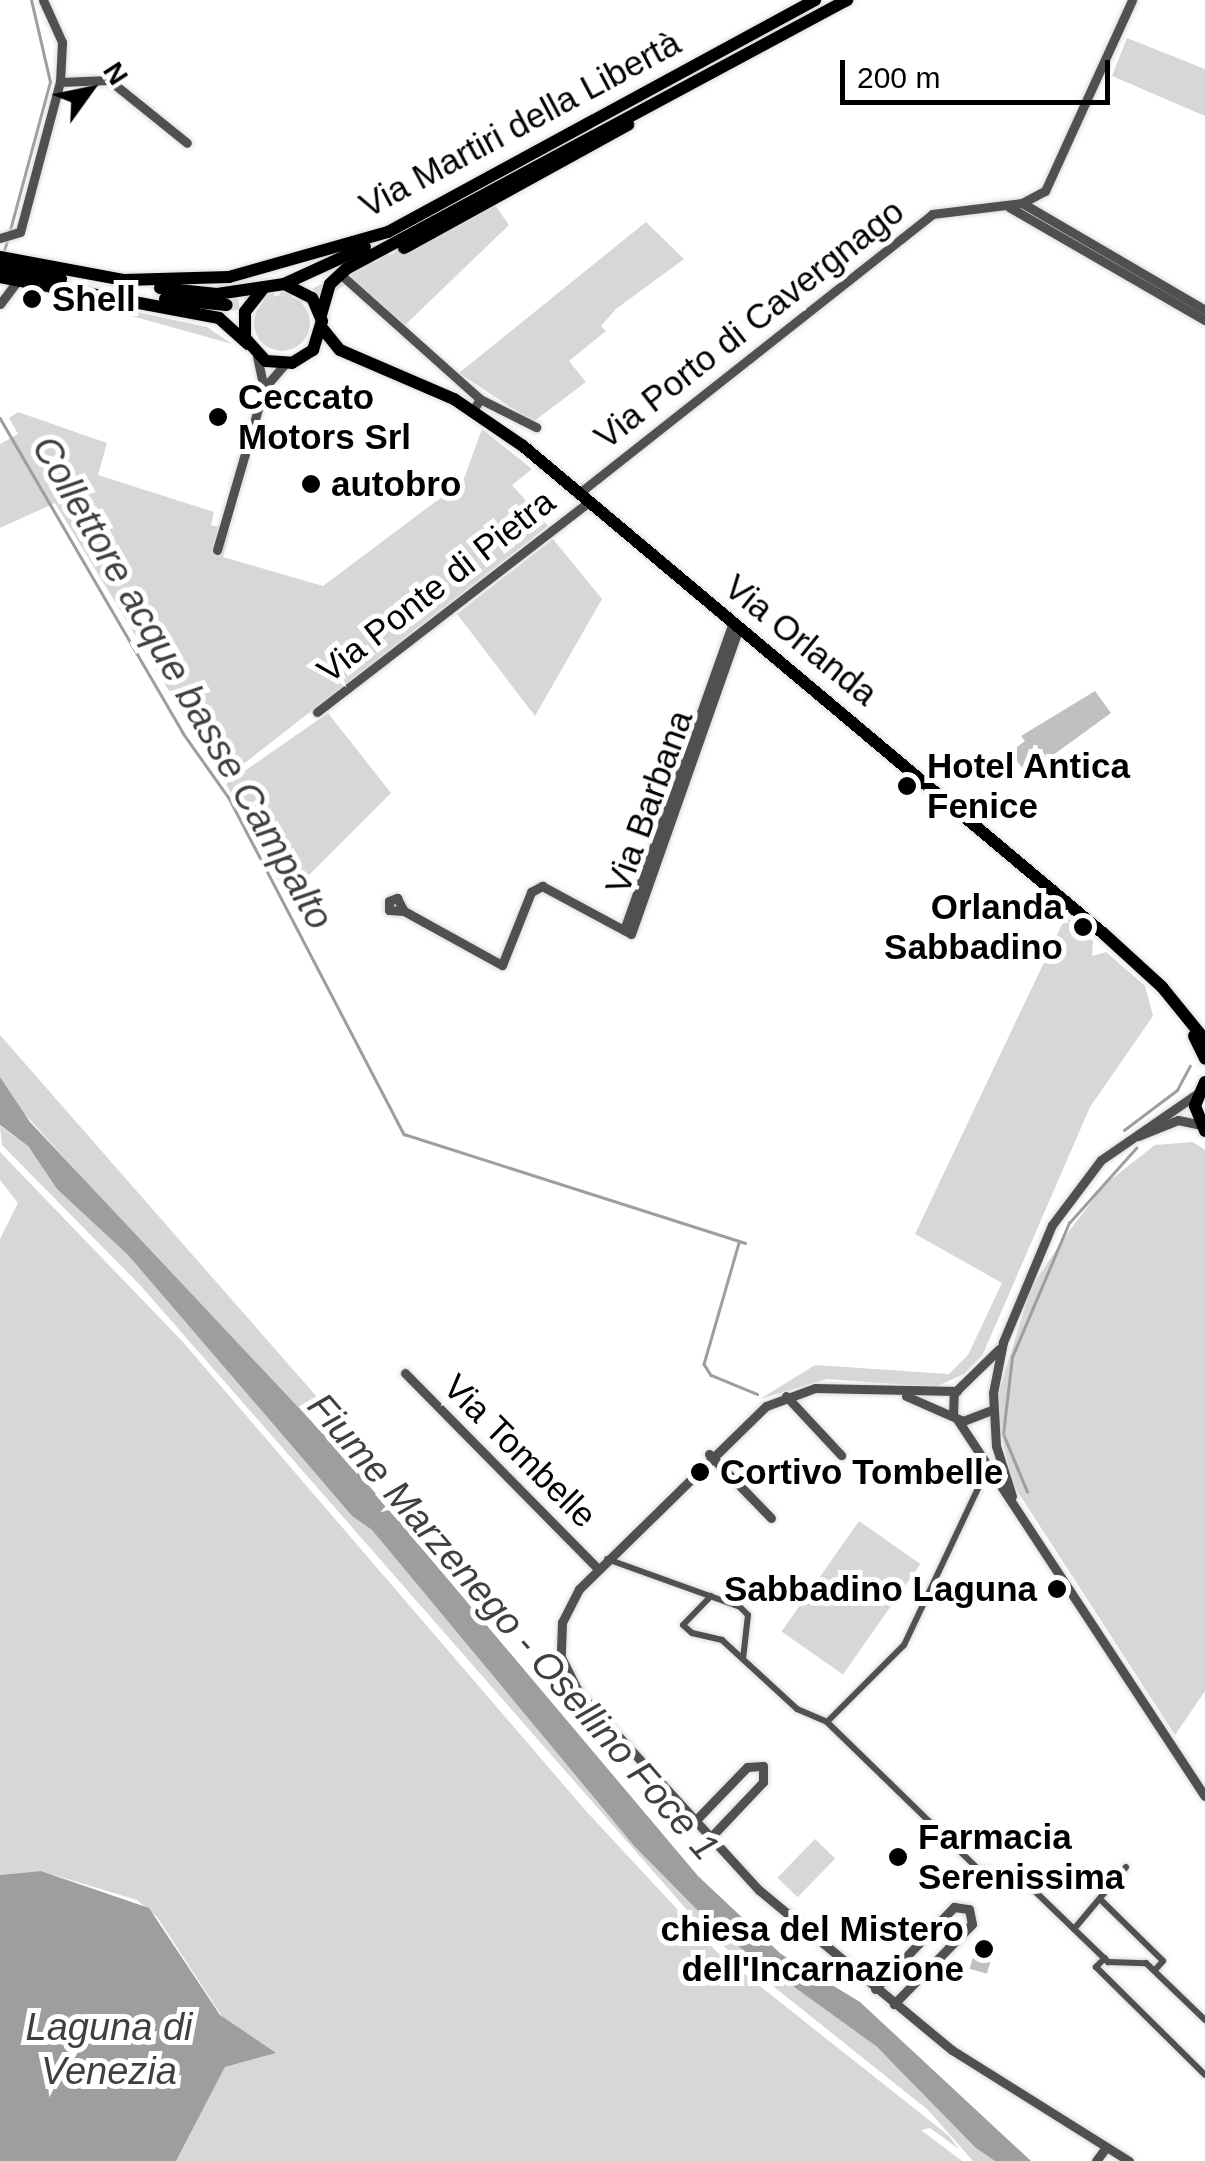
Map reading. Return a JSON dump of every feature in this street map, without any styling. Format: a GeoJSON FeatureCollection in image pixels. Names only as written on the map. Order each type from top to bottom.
{"type":"FeatureCollection","features":[{"type":"Feature","properties":{"kind":"main road"},"geometry":{"type":"LineString","coordinates":[[762,29],[797,0]]}},
{"type":"Feature","properties":{"kind":"main road","name":"Via Martiri della Libertà"},"geometry":{"type":"LineString","coordinates":[[124,280],[229,278],[388,232],[815,0]]}},
{"type":"Feature","properties":{"kind":"main road"},"geometry":{"type":"LineString","coordinates":[[764,44],[833,0]]}},
{"type":"Feature","properties":{"kind":"main road","name":"Via Martiri della Libertà"},"geometry":{"type":"LineString","coordinates":[[339,273],[847,0]]}},
{"type":"Feature","properties":{"kind":"main road","name":"Via Martiri della Libertà"},"geometry":{"type":"LineString","coordinates":[[404,248],[698,80]]}},
{"type":"Feature","properties":{"kind":"main road"},"geometry":{"type":"LineString","coordinates":[[252,349],[244,312],[278,285],[388,232]]}},
{"type":"Feature","properties":{"kind":"main road"},"geometry":{"type":"LineString","coordinates":[[5,270],[124,280],[202,294],[278,285],[308,293],[322,321]]}},
{"type":"Feature","properties":{"kind":"main road"},"geometry":{"type":"LineString","coordinates":[[5,270],[219,318],[252,349],[285,364],[308,354],[339,273]]}},
{"type":"Feature","properties":{"kind":"main road"},"geometry":{"type":"LineString","coordinates":[[5,270],[227,305]]}},
{"type":"Feature","properties":{"kind":"main road","name":"Via Orlanda"},"geometry":{"type":"LineString","coordinates":[[322,321],[358,360]]}},
{"type":"Feature","properties":{"kind":"main road","name":"Via Orlanda"},"geometry":{"type":"LineString","coordinates":[[308,354],[358,360],[476,404],[583,498],[954,804],[1179,1007],[1205,1040]]}},
{"type":"Feature","properties":{"kind":"main road","name":"Via Orlanda"},"geometry":{"type":"LineString","coordinates":[[1179,1007],[1205,1059]]}},
{"type":"Feature","properties":{"kind":"main road"},"geometry":{"type":"LineString","coordinates":[[1202,1087],[1203,1128]]}},
{"type":"Feature","properties":{"kind":"street"},"geometry":{"type":"LineString","coordinates":[[0,238],[15,237],[60,82],[62,42],[43,0]]}},
{"type":"Feature","properties":{"kind":"street"},"geometry":{"type":"LineString","coordinates":[[1048,224],[1044,212],[1054,180],[1132,0]]}},
{"type":"Feature","properties":{"kind":"street"},"geometry":{"type":"LineString","coordinates":[[60,82],[109,80],[187,143]]}},
{"type":"Feature","properties":{"kind":"street","name":"Via Porto di Cavergnago"},"geometry":{"type":"LineString","coordinates":[[583,498],[924,220],[954,206],[1021,202],[1054,180]]}},
{"type":"Feature","properties":{"kind":"street"},"geometry":{"type":"LineString","coordinates":[[1021,202],[1044,212],[1205,310]]}},
{"type":"Feature","properties":{"kind":"street"},"geometry":{"type":"LineString","coordinates":[[1005,204],[1048,224],[1205,320]]}},
{"type":"Feature","properties":{"kind":"street"},"geometry":{"type":"LineString","coordinates":[[0,304],[5,270]]}},
{"type":"Feature","properties":{"kind":"street"},"geometry":{"type":"LineString","coordinates":[[339,273],[451,373],[476,404],[536,427]]}},
{"type":"Feature","properties":{"kind":"street"},"geometry":{"type":"LineString","coordinates":[[252,349],[264,388]]}},
{"type":"Feature","properties":{"kind":"street"},"geometry":{"type":"LineString","coordinates":[[217,550],[264,388],[285,364]]}},
{"type":"Feature","properties":{"kind":"street","name":"Via Ponte di Pietra"},"geometry":{"type":"LineString","coordinates":[[317,712],[583,498]]}},
{"type":"Feature","properties":{"kind":"street","name":"Via Barbana"},"geometry":{"type":"LineString","coordinates":[[404,911],[502,965],[531,892],[542,886],[624,930],[736,626]]}},
{"type":"Feature","properties":{"kind":"street"},"geometry":{"type":"LineString","coordinates":[[1012,1496],[990,1410],[1003,1342],[1059,1211],[1126,1140],[1202,1087]]}},
{"type":"Feature","properties":{"kind":"street"},"geometry":{"type":"LineString","coordinates":[[1126,1140],[1178,1120],[1203,1128]]}},
{"type":"Feature","properties":{"kind":"street"},"geometry":{"type":"LineString","coordinates":[[1003,1342],[974,1380],[957,1391],[894,1392],[829,1386],[786,1396],[709,1454],[597,1568],[568,1604],[560,1657],[579,1693],[708,1840],[875,1988],[984,2072],[1129,2161]]}},
{"type":"Feature","properties":{"kind":"street","name":"Via Tombelle"},"geometry":{"type":"LineString","coordinates":[[405,1373],[597,1568]]}},
{"type":"Feature","properties":{"kind":"street"},"geometry":{"type":"LineString","coordinates":[[974,1380],[993,1393]]}},
{"type":"Feature","properties":{"kind":"street"},"geometry":{"type":"LineString","coordinates":[[957,1391],[955,1418],[1012,1496],[1205,1796]]}},
{"type":"Feature","properties":{"kind":"street"},"geometry":{"type":"LineString","coordinates":[[894,1392],[955,1418],[977,1422],[990,1410]]}},
{"type":"Feature","properties":{"kind":"street"},"geometry":{"type":"LineString","coordinates":[[786,1396],[841,1455]]}},
{"type":"Feature","properties":{"kind":"street"},"geometry":{"type":"LineString","coordinates":[[709,1454],[771,1518]]}},
{"type":"Feature","properties":{"kind":"street"},"geometry":{"type":"LineString","coordinates":[[827,1722],[904,1644],[990,1464]]}},
{"type":"Feature","properties":{"kind":"street"},"geometry":{"type":"LineString","coordinates":[[606,1558],[711,1596],[748,1615],[744,1659]]}},
{"type":"Feature","properties":{"kind":"street"},"geometry":{"type":"LineString","coordinates":[[711,1596],[683,1624],[722,1640],[797,1709],[827,1722],[978,1868],[1017,1874],[1104,1958],[1154,1970],[1205,2020]]}},
{"type":"Feature","properties":{"kind":"street"},"geometry":{"type":"LineString","coordinates":[[693,1823],[748,1767],[763,1766],[763,1782],[708,1840]]}},
{"type":"Feature","properties":{"kind":"street"},"geometry":{"type":"LineString","coordinates":[[1074,1929],[1126,1868]]}},
{"type":"Feature","properties":{"kind":"street"},"geometry":{"type":"LineString","coordinates":[[1102,1900],[1163,1961],[1154,1970]]}},
{"type":"Feature","properties":{"kind":"street"},"geometry":{"type":"LineString","coordinates":[[875,1988],[954,1907],[968,1909],[972,1924],[894,2004]]}},
{"type":"Feature","properties":{"kind":"street"},"geometry":{"type":"LineString","coordinates":[[1104,1958],[1096,1967],[1205,2075]]}},
{"type":"Feature","properties":{"kind":"street"},"geometry":{"type":"LineString","coordinates":[[1096,2161],[1106,2147]]}},
{"type":"Feature","properties":{"kind":"shaded area"},"geometry":{"type":"Polygon","coordinates":[[[1127,38],[1205,69],[1205,116],[1112,76],[1127,38]]]}},
{"type":"Feature","properties":{"kind":"shaded area"},"geometry":{"type":"Polygon","coordinates":[[[495,205],[509,225],[403,327],[348,275],[495,205]]]}},
{"type":"Feature","properties":{"kind":"shaded area"},"geometry":{"type":"Polygon","coordinates":[[[646,222],[684,259],[616,309],[601,326],[606,331],[569,361],[586,382],[533,422],[459,373],[646,222]]]}},
{"type":"Feature","properties":{"kind":"shaded area"},"geometry":{"type":"Polygon","coordinates":[[[282,295],[302,303],[310,323],[302,343],[282,351],[262,343],[254,323],[262,303],[282,295]]]}},
{"type":"Feature","properties":{"kind":"shaded area"},"geometry":{"type":"Polygon","coordinates":[[[104,305],[207,327],[232,344],[103,308],[104,305]]]}},
{"type":"Feature","properties":{"kind":"shaded area"},"geometry":{"type":"Polygon","coordinates":[[[18,412],[107,443],[98,475],[214,512],[211,525],[230,530],[223,557],[323,586],[463,481],[482,429],[532,469],[512,485],[548,526],[223,780],[55,503],[0,528],[0,444],[18,434],[9,418],[18,412]]]}},
{"type":"Feature","properties":{"kind":"shaded area"},"geometry":{"type":"Polygon","coordinates":[[[553,539],[602,599],[535,716],[457,614],[553,539]]]}},
{"type":"Feature","properties":{"kind":"shaded area"},"geometry":{"type":"Polygon","coordinates":[[[328,713],[391,793],[287,897],[226,784],[328,713]]]}},
{"type":"Feature","properties":{"kind":"shaded area"},"geometry":{"type":"Polygon","coordinates":[[[1066,916],[1093,941],[1092,956],[1106,952],[1145,986],[1153,1016],[1090,1107],[983,1354],[964,1374],[935,1387],[827,1379],[760,1399],[815,1365],[949,1374],[968,1355],[1002,1283],[915,1234],[1066,916]]]}},
{"type":"Feature","properties":{"kind":"shaded area"},"geometry":{"type":"Polygon","coordinates":[[[0,1035],[317,1397],[304,1422],[20,1109],[0,1077],[0,1035]]]}},
{"type":"Feature","properties":{"kind":"shaded area"},"geometry":{"type":"Polygon","coordinates":[[[0,1126],[28,1146],[57,1189],[128,1255],[352,1516],[372,1530],[635,1847],[721,1934],[867,2038],[995,2161],[973,2161],[928,2110],[708,1934],[140,1285],[2,1145],[0,1126]]]}},
{"type":"Feature","properties":{"kind":"shaded area"},"geometry":{"type":"Polygon","coordinates":[[[1193,1142],[1205,1150],[1205,1691],[1175,1735],[1012,1483],[995,1404],[1031,1287],[1069,1231],[1105,1184],[1155,1145],[1193,1142]]]}},
{"type":"Feature","properties":{"kind":"shaded area"},"geometry":{"type":"Polygon","coordinates":[[[0,1152],[182,1341],[586,1811],[717,1952],[949,2136],[959,2149],[930,2128],[921,2130],[962,2161],[176,2161],[225,2067],[275,2053],[227,2024],[157,1917],[137,1900],[41,1871],[0,1875],[0,1239],[18,1203],[0,1180],[0,1152]]]}},
{"type":"Feature","properties":{"kind":"shaded area"},"geometry":{"type":"Polygon","coordinates":[[[859,1521],[920,1564],[843,1675],[782,1632],[859,1521]]]}},
{"type":"Feature","properties":{"kind":"shaded area"},"geometry":{"type":"Polygon","coordinates":[[[815,1839],[835,1858],[798,1897],[777,1878],[815,1839]]]}},
{"type":"Feature","properties":{"kind":"water"},"geometry":{"type":"Polygon","coordinates":[[[0,1077],[30,1122],[344,1456],[698,1876],[781,1954],[860,2002],[1031,2161],[995,2161],[976,2148],[876,2046],[721,1934],[635,1847],[372,1530],[352,1516],[128,1255],[57,1189],[28,1146],[0,1125],[0,1077]]]}},
{"type":"Feature","properties":{"kind":"water","name":"Laguna di Venezia"},"geometry":{"type":"Polygon","coordinates":[[[41,1871],[149,1908],[220,2015],[276,2053],[225,2067],[176,2161],[0,2161],[0,1875],[41,1871]]]}},
{"type":"Feature","properties":{"kind":"building"},"geometry":{"type":"Polygon","coordinates":[[[1095,691],[1111,713],[1027,774],[1010,752],[1025,741],[1021,736],[1095,691]]]}},
{"type":"Feature","properties":{"kind":"building","name":"chiesa del Mistero dell'Incarnazione"},"geometry":{"type":"Polygon","coordinates":[[[979,1936],[996,1941],[987,1974],[970,1969],[979,1936]]]}},
{"type":"Feature","properties":{"kind":"waterway","name":"Collettore acque basse Campalto"},"geometry":{"type":"LineString","coordinates":[[10,230],[50,82],[31,0]]}},
{"type":"Feature","properties":{"kind":"waterway","name":"Collettore acque basse Campalto"},"geometry":{"type":"LineString","coordinates":[[3,254],[8,238]]}},
{"type":"Feature","properties":{"kind":"waterway","name":"Collettore acque basse Campalto"},"geometry":{"type":"LineString","coordinates":[[0,418],[183,733],[229,798],[404,1134],[745,1243]]}},
{"type":"Feature","properties":{"kind":"waterway"},"geometry":{"type":"LineString","coordinates":[[1124,1130],[1177,1090],[1190,1066]]}},
{"type":"Feature","properties":{"kind":"waterway"},"geometry":{"type":"LineString","coordinates":[[1027,1492],[1003,1434],[1012,1357],[1069,1223],[1136,1148]]}},
{"type":"Feature","properties":{"kind":"waterway"},"geometry":{"type":"LineString","coordinates":[[739,1243],[704,1364],[711,1375],[757,1394]]}},
{"type":"Feature","properties":{"kind":"tunnel"},"geometry":{"type":"LineString","coordinates":[[227,305],[315,294],[404,248]]}},
{"type":"Feature","properties":{"kind":"place","name":"Shell"},"geometry":{"type":"Point","coordinates":[32,299]}},
{"type":"Feature","properties":{"kind":"place","name":"Ceccato Motors Srl"},"geometry":{"type":"Point","coordinates":[218,417]}},
{"type":"Feature","properties":{"kind":"place","name":"autobro"},"geometry":{"type":"Point","coordinates":[311,484]}},
{"type":"Feature","properties":{"kind":"place","name":"Hotel Antica Fenice"},"geometry":{"type":"Point","coordinates":[907,786]}},
{"type":"Feature","properties":{"kind":"place","name":"Orlanda Sabbadino"},"geometry":{"type":"Point","coordinates":[1083,927]}},
{"type":"Feature","properties":{"kind":"place","name":"Cortivo Tombelle"},"geometry":{"type":"Point","coordinates":[700,1472]}},
{"type":"Feature","properties":{"kind":"place","name":"Sabbadino Laguna"},"geometry":{"type":"Point","coordinates":[1057,1589]}},
{"type":"Feature","properties":{"kind":"place","name":"Farmacia Serenissima"},"geometry":{"type":"Point","coordinates":[898,1857]}},
{"type":"Feature","properties":{"kind":"place","name":"chiesa del Mistero dell'Incarnazione"},"geometry":{"type":"Point","coordinates":[984,1949]}},
{"type":"Feature","properties":{"kind":"water label","name":"Fiume Marzenego - Osellino Foce 1"},"geometry":{"type":"Point","coordinates":[513,1627]}}]}
